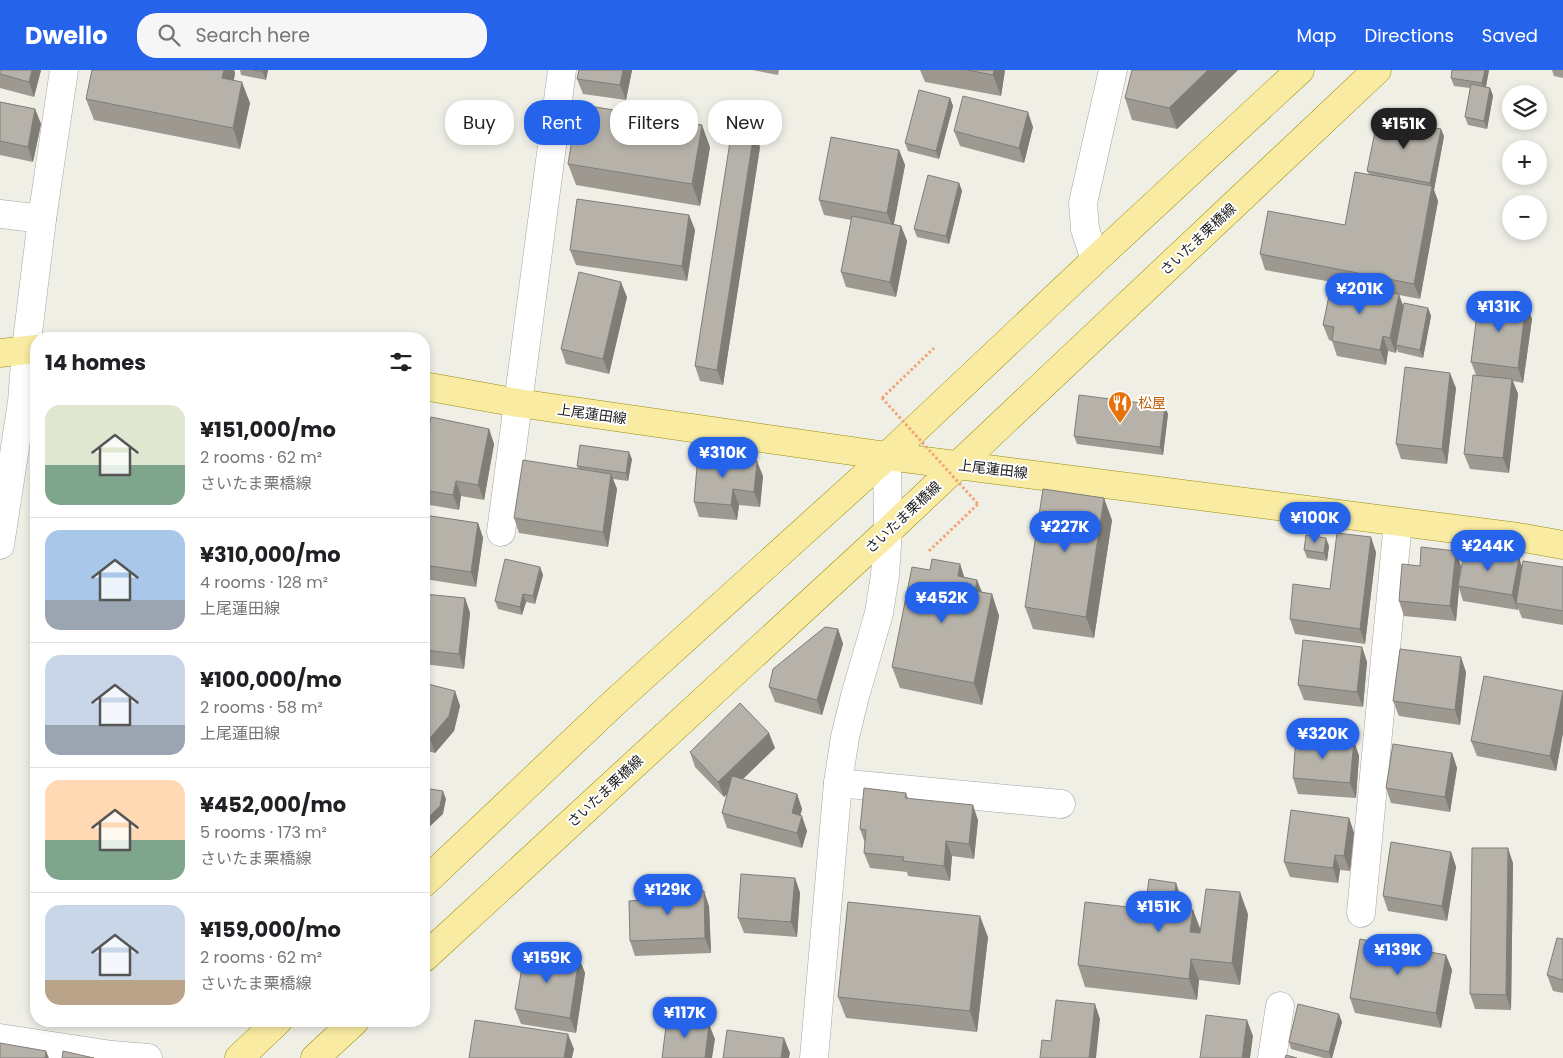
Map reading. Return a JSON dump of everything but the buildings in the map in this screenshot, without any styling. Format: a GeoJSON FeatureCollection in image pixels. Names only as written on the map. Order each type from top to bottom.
{"type":"FeatureCollection","features":[{"type":"Feature","properties":{"kind":"main road"},"geometry":{"type":"LineString","coordinates":[[430,877],[615,702],[887,456],[1300,70]]}},
{"type":"Feature","properties":{"kind":"main road","name":"さいたま栗橋線"},"geometry":{"type":"LineString","coordinates":[[430,952],[888,531],[1376,70]]}},
{"type":"Feature","properties":{"kind":"main road","name":"上尾蓮田線"},"geometry":{"type":"LineString","coordinates":[[430,387],[518,403],[887,456],[1563,544]]}},
{"type":"Feature","properties":{"kind":"main road"},"geometry":{"type":"LineString","coordinates":[[239,1058],[272,1027]]}},
{"type":"Feature","properties":{"kind":"main road"},"geometry":{"type":"LineString","coordinates":[[315,1058],[349,1027]]}},
{"type":"Feature","properties":{"kind":"street"},"geometry":{"type":"LineString","coordinates":[[0,545],[22,402],[21,350],[64,70]]}},
{"type":"Feature","properties":{"kind":"street"},"geometry":{"type":"LineString","coordinates":[[501,532],[562,70]]}},
{"type":"Feature","properties":{"kind":"street"},"geometry":{"type":"LineString","coordinates":[[1095,260],[1085,229],[1083,203],[1113,70]]}},
{"type":"Feature","properties":{"kind":"street"},"geometry":{"type":"LineString","coordinates":[[0,214],[42,219]]}},
{"type":"Feature","properties":{"kind":"street"},"geometry":{"type":"LineString","coordinates":[[814,1058],[838,783],[845,737],[879,613],[885,575],[888,531],[887,456]]}},
{"type":"Feature","properties":{"kind":"street"},"geometry":{"type":"LineString","coordinates":[[1361,913],[1398,522]]}},
{"type":"Feature","properties":{"kind":"street"},"geometry":{"type":"LineString","coordinates":[[838,783],[1061,804]]}},
{"type":"Feature","properties":{"kind":"street"},"geometry":{"type":"LineString","coordinates":[[1272,1058],[1280,1006]]}},
{"type":"Feature","properties":{"kind":"street"},"geometry":{"type":"LineString","coordinates":[[0,1038],[112,1055],[148,1058]]}},
{"type":"Feature","properties":{"kind":"path"},"geometry":{"type":"LineString","coordinates":[[929,551],[978,504],[882,398],[934,348]]}},
{"type":"Feature","properties":{"kind":"place","name":"松屋"},"geometry":{"type":"Point","coordinates":[1120,424]}}]}
